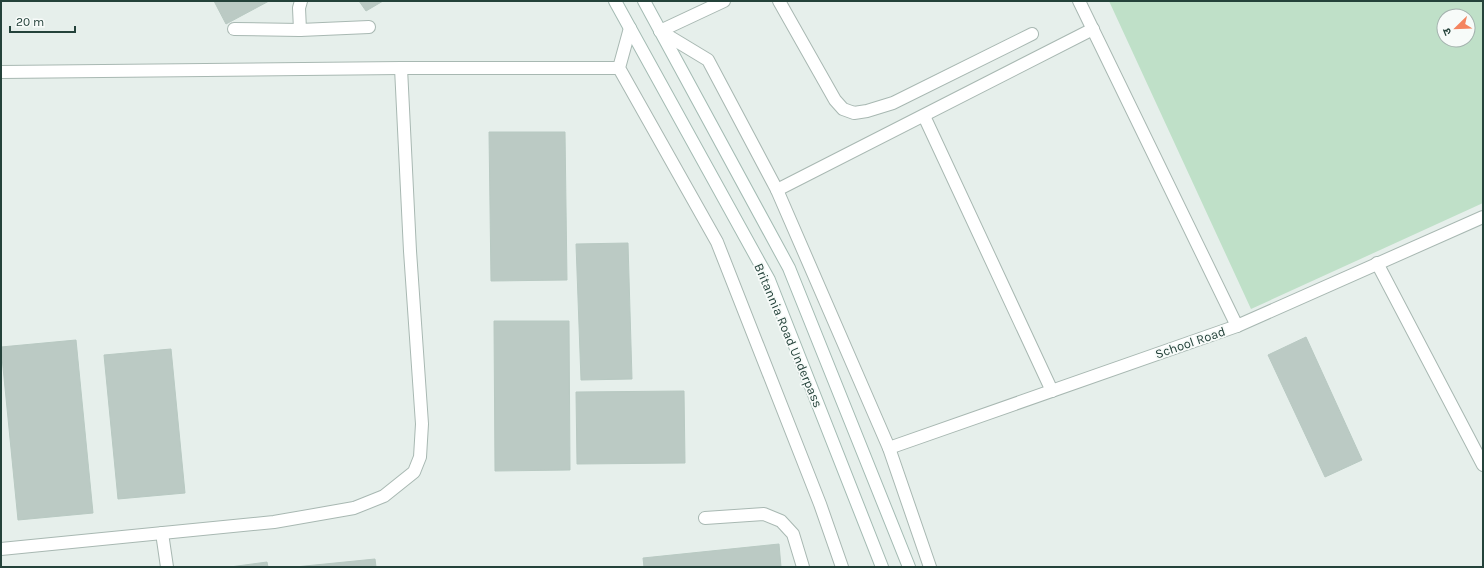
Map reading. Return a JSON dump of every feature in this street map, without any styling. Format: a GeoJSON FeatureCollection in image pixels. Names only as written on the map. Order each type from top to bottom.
{"type":"FeatureCollection","features":[{"type":"Feature","properties":{"kind":"street"},"geometry":{"type":"LineString","coordinates":[[300,30],[299,8],[301,1]]}},
{"type":"Feature","properties":{"kind":"street","name":"Britannia Road Underpass"},"geometry":{"type":"LineString","coordinates":[[615,1],[769,280],[882,567]]}},
{"type":"Feature","properties":{"kind":"street","name":"Britannia Road Underpass"},"geometry":{"type":"LineString","coordinates":[[644,1],[789,268],[909,567]]}},
{"type":"Feature","properties":{"kind":"street"},"geometry":{"type":"LineString","coordinates":[[660,31],[724,1]]}},
{"type":"Feature","properties":{"kind":"street"},"geometry":{"type":"LineString","coordinates":[[780,1],[835,100],[843,109],[854,112],[867,111],[893,103],[1032,34]]}},
{"type":"Feature","properties":{"kind":"street"},"geometry":{"type":"LineString","coordinates":[[1079,1],[1236,326]]}},
{"type":"Feature","properties":{"kind":"street"},"geometry":{"type":"LineString","coordinates":[[234,29],[300,30],[369,27]]}},
{"type":"Feature","properties":{"kind":"street"},"geometry":{"type":"LineString","coordinates":[[630,28],[619,68],[717,242],[820,504],[842,567]]}},
{"type":"Feature","properties":{"kind":"street"},"geometry":{"type":"LineString","coordinates":[[777,190],[1093,29]]}},
{"type":"Feature","properties":{"kind":"street"},"geometry":{"type":"LineString","coordinates":[[660,31],[708,60],[777,190],[889,448],[930,567]]}},
{"type":"Feature","properties":{"kind":"street"},"geometry":{"type":"LineString","coordinates":[[1,72],[401,68],[619,68]]}},
{"type":"Feature","properties":{"kind":"street"},"geometry":{"type":"LineString","coordinates":[[1,549],[274,522],[354,508],[384,496],[414,472],[420,457],[422,424],[410,251],[401,68]]}},
{"type":"Feature","properties":{"kind":"street"},"geometry":{"type":"LineString","coordinates":[[924,116],[1052,391]]}},
{"type":"Feature","properties":{"kind":"street","name":"School Road"},"geometry":{"type":"LineString","coordinates":[[889,448],[1236,326],[1483,217]]}},
{"type":"Feature","properties":{"kind":"street"},"geometry":{"type":"LineString","coordinates":[[1378,263],[1483,465]]}},
{"type":"Feature","properties":{"kind":"street"},"geometry":{"type":"LineString","coordinates":[[705,518],[764,514],[781,521],[793,534],[803,567]]}},
{"type":"Feature","properties":{"kind":"street"},"geometry":{"type":"LineString","coordinates":[[162,533],[167,567]]}},
{"type":"Feature","properties":{"kind":"green space"},"geometry":{"type":"Polygon","coordinates":[[[1109,1],[1483,1],[1483,203],[1251,309],[1109,1]]]}},
{"type":"Feature","properties":{"kind":"building"},"geometry":{"type":"Polygon","coordinates":[[[214,1],[269,1],[226,24],[214,1]]]}},
{"type":"Feature","properties":{"kind":"building"},"geometry":{"type":"Polygon","coordinates":[[[359,1],[383,1],[366,11],[359,1]]]}},
{"type":"Feature","properties":{"kind":"building"},"geometry":{"type":"Polygon","coordinates":[[[489,132],[565,132],[567,280],[491,281],[489,132]]]}},
{"type":"Feature","properties":{"kind":"building"},"geometry":{"type":"Polygon","coordinates":[[[628,243],[632,379],[581,380],[576,244],[628,243]]]}},
{"type":"Feature","properties":{"kind":"building"},"geometry":{"type":"Polygon","coordinates":[[[494,321],[569,321],[570,470],[495,471],[494,321]]]}},
{"type":"Feature","properties":{"kind":"building"},"geometry":{"type":"Polygon","coordinates":[[[1306,337],[1362,460],[1325,477],[1268,355],[1306,337]]]}},
{"type":"Feature","properties":{"kind":"building"},"geometry":{"type":"Polygon","coordinates":[[[76,340],[93,513],[18,520],[1,347],[76,340]]]}},
{"type":"Feature","properties":{"kind":"building"},"geometry":{"type":"Polygon","coordinates":[[[171,349],[185,493],[118,499],[104,355],[171,349]]]}},
{"type":"Feature","properties":{"kind":"building"},"geometry":{"type":"Polygon","coordinates":[[[684,391],[685,463],[577,464],[576,392],[684,391]]]}},
{"type":"Feature","properties":{"kind":"building"},"geometry":{"type":"Polygon","coordinates":[[[779,544],[781,567],[644,567],[643,558],[779,544]]]}},
{"type":"Feature","properties":{"kind":"building"},"geometry":{"type":"Polygon","coordinates":[[[375,559],[376,567],[295,567],[375,559]]]}},
{"type":"Feature","properties":{"kind":"building"},"geometry":{"type":"Polygon","coordinates":[[[267,562],[268,567],[230,567],[267,562]]]}}]}
